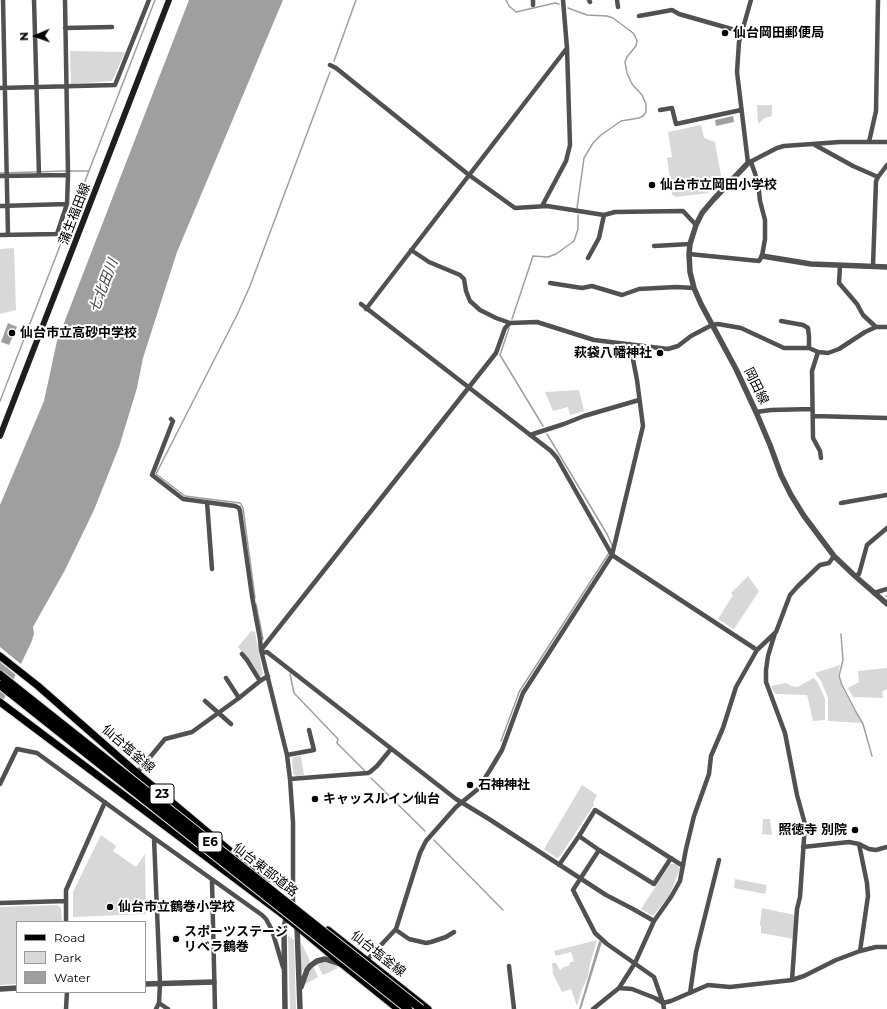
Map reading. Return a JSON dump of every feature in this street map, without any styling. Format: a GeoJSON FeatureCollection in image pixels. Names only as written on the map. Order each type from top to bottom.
{"type":"FeatureCollection","features":[{"type":"Feature","properties":{"kind":"highway","name":"仙台東部道路"},"geometry":{"type":"LineString","coordinates":[[0,675],[420,1009]]}},
{"type":"Feature","properties":{"kind":"highway","name":"仙台東部道路"},"geometry":{"type":"LineString","coordinates":[[0,685],[408,1009]]}},
{"type":"Feature","properties":{"kind":"main road","name":"蒲生福田線"},"geometry":{"type":"LineString","coordinates":[[0,436],[169,0]]}},
{"type":"Feature","properties":{"kind":"main road","name":"仙台塩釜線"},"geometry":{"type":"LineString","coordinates":[[0,656],[33,682],[137,773],[292,903],[428,1009]]}},
{"type":"Feature","properties":{"kind":"main road","name":"23"},"geometry":{"type":"LineString","coordinates":[[0,702],[286,917],[398,1009]]}},
{"type":"Feature","properties":{"kind":"street"},"geometry":{"type":"LineString","coordinates":[[3,0],[2,88],[7,174],[8,234]]}},
{"type":"Feature","properties":{"kind":"street"},"geometry":{"type":"LineString","coordinates":[[34,0],[39,173]]}},
{"type":"Feature","properties":{"kind":"street"},"geometry":{"type":"LineString","coordinates":[[0,235],[57,234],[67,204],[68,172],[65,0]]}},
{"type":"Feature","properties":{"kind":"street"},"geometry":{"type":"LineString","coordinates":[[2,88],[115,85],[149,0]]}},
{"type":"Feature","properties":{"kind":"street"},"geometry":{"type":"LineString","coordinates":[[542,206],[566,161],[570,145],[567,48],[563,0]]}},
{"type":"Feature","properties":{"kind":"street"},"geometry":{"type":"LineString","coordinates":[[617,0],[618,7]]}},
{"type":"Feature","properties":{"kind":"street"},"geometry":{"type":"LineString","coordinates":[[689,254],[759,261],[762,256],[765,239],[765,220],[760,201],[758,182],[749,163],[737,72],[739,42],[751,0]]}},
{"type":"Feature","properties":{"kind":"street"},"geometry":{"type":"LineString","coordinates":[[869,142],[876,111],[878,0]]}},
{"type":"Feature","properties":{"kind":"street"},"geometry":{"type":"LineString","coordinates":[[639,16],[672,10],[679,14],[742,32]]}},
{"type":"Feature","properties":{"kind":"street"},"geometry":{"type":"LineString","coordinates":[[65,28],[112,27]]}},
{"type":"Feature","properties":{"kind":"street"},"geometry":{"type":"LineString","coordinates":[[366,308],[567,48]]}},
{"type":"Feature","properties":{"kind":"street"},"geometry":{"type":"LineString","coordinates":[[330,65],[470,175],[515,208],[542,206],[604,215],[615,212],[683,211],[696,225]]}},
{"type":"Feature","properties":{"kind":"street"},"geometry":{"type":"LineString","coordinates":[[660,110],[672,108],[676,124],[741,110]]}},
{"type":"Feature","properties":{"kind":"street"},"geometry":{"type":"LineString","coordinates":[[749,163],[777,148],[784,146],[840,142],[887,142]]}},
{"type":"Feature","properties":{"kind":"street"},"geometry":{"type":"LineString","coordinates":[[814,144],[853,166],[878,177]]}},
{"type":"Feature","properties":{"kind":"street","name":"岡田線"},"geometry":{"type":"LineString","coordinates":[[749,163],[713,200],[702,213],[696,225],[690,244],[689,254],[690,272],[694,288],[700,304],[736,369],[791,495],[804,516],[834,556],[854,576],[887,604]]}},
{"type":"Feature","properties":{"kind":"street"},"geometry":{"type":"LineString","coordinates":[[873,266],[876,181],[887,165]]}},
{"type":"Feature","properties":{"kind":"street"},"geometry":{"type":"LineString","coordinates":[[0,176],[7,174],[68,172]]}},
{"type":"Feature","properties":{"kind":"street"},"geometry":{"type":"LineString","coordinates":[[0,206],[67,204]]}},
{"type":"Feature","properties":{"kind":"street"},"geometry":{"type":"LineString","coordinates":[[588,258],[599,238],[604,215]]}},
{"type":"Feature","properties":{"kind":"street"},"geometry":{"type":"LineString","coordinates":[[654,246],[690,244]]}},
{"type":"Feature","properties":{"kind":"street"},"geometry":{"type":"LineString","coordinates":[[411,250],[429,262],[460,275],[464,279],[466,291],[470,301],[480,310],[496,318],[510,323],[537,322],[594,340],[668,349],[678,346],[691,336],[718,324],[741,328],[784,348],[809,348],[818,352],[828,353],[840,349],[865,332],[876,327],[887,327]]}},
{"type":"Feature","properties":{"kind":"street"},"geometry":{"type":"LineString","coordinates":[[762,256],[811,264],[840,266],[887,266]]}},
{"type":"Feature","properties":{"kind":"street"},"geometry":{"type":"LineString","coordinates":[[840,266],[839,283],[863,315],[876,327]]}},
{"type":"Feature","properties":{"kind":"street"},"geometry":{"type":"LineString","coordinates":[[550,283],[582,288],[592,286],[622,295],[639,289],[676,287],[694,288]]}},
{"type":"Feature","properties":{"kind":"street"},"geometry":{"type":"LineString","coordinates":[[361,304],[551,451],[557,458],[612,555],[757,650]]}},
{"type":"Feature","properties":{"kind":"street"},"geometry":{"type":"LineString","coordinates":[[781,321],[803,325],[808,328],[809,348]]}},
{"type":"Feature","properties":{"kind":"street"},"geometry":{"type":"LineString","coordinates":[[262,651],[496,353],[505,328],[510,323]]}},
{"type":"Feature","properties":{"kind":"street"},"geometry":{"type":"LineString","coordinates":[[367,960],[396,930],[420,853],[426,841],[456,807],[478,789],[502,750],[523,693],[612,555],[643,426],[637,380],[630,344]]}},
{"type":"Feature","properties":{"kind":"street"},"geometry":{"type":"LineString","coordinates":[[818,352],[812,371],[812,409],[813,438],[820,451],[821,458]]}},
{"type":"Feature","properties":{"kind":"street"},"geometry":{"type":"LineString","coordinates":[[530,435],[584,416],[640,400]]}},
{"type":"Feature","properties":{"kind":"street"},"geometry":{"type":"LineString","coordinates":[[756,412],[812,409]]}},
{"type":"Feature","properties":{"kind":"street"},"geometry":{"type":"LineString","coordinates":[[813,416],[887,418]]}},
{"type":"Feature","properties":{"kind":"street"},"geometry":{"type":"LineString","coordinates":[[170,419],[173,421],[152,475],[183,499],[235,506],[239,508],[240,511],[252,596],[262,651],[287,756],[290,779],[293,822],[292,903],[298,927],[300,1009]]}},
{"type":"Feature","properties":{"kind":"street"},"geometry":{"type":"LineString","coordinates":[[841,503],[887,495]]}},
{"type":"Feature","properties":{"kind":"street"},"geometry":{"type":"LineString","coordinates":[[207,502],[212,569]]}},
{"type":"Feature","properties":{"kind":"street"},"geometry":{"type":"LineString","coordinates":[[854,576],[859,574],[867,545],[887,528]]}},
{"type":"Feature","properties":{"kind":"street"},"geometry":{"type":"LineString","coordinates":[[792,980],[805,824],[797,795],[785,733],[766,682],[766,670],[768,656],[790,595],[820,565],[829,563],[834,556]]}},
{"type":"Feature","properties":{"kind":"street"},"geometry":{"type":"LineString","coordinates":[[874,593],[887,589]]}},
{"type":"Feature","properties":{"kind":"street"},"geometry":{"type":"LineString","coordinates":[[593,1009],[619,988],[635,963],[654,921],[680,881],[694,816],[709,774],[711,756],[723,728],[736,687],[757,650],[776,632]]}},
{"type":"Feature","properties":{"kind":"street"},"geometry":{"type":"LineString","coordinates":[[262,651],[267,652],[461,803],[489,819],[606,895],[654,921]]}},
{"type":"Feature","properties":{"kind":"street"},"geometry":{"type":"LineString","coordinates":[[242,654],[260,681]]}},
{"type":"Feature","properties":{"kind":"street"},"geometry":{"type":"LineString","coordinates":[[137,773],[165,739],[192,732],[268,676]]}},
{"type":"Feature","properties":{"kind":"street"},"geometry":{"type":"LineString","coordinates":[[226,678],[239,698]]}},
{"type":"Feature","properties":{"kind":"street"},"geometry":{"type":"LineString","coordinates":[[204,701],[231,724]]}},
{"type":"Feature","properties":{"kind":"street"},"geometry":{"type":"LineString","coordinates":[[287,756],[314,750],[309,730]]}},
{"type":"Feature","properties":{"kind":"street"},"geometry":{"type":"LineString","coordinates":[[290,779],[368,773],[391,748]]}},
{"type":"Feature","properties":{"kind":"street"},"geometry":{"type":"LineString","coordinates":[[0,784],[17,749],[37,753],[262,915],[272,930],[284,969]]}},
{"type":"Feature","properties":{"kind":"street"},"geometry":{"type":"LineString","coordinates":[[66,921],[66,890],[105,802]]}},
{"type":"Feature","properties":{"kind":"street"},"geometry":{"type":"LineString","coordinates":[[558,865],[579,836],[594,810],[683,866]]}},
{"type":"Feature","properties":{"kind":"street"},"geometry":{"type":"LineString","coordinates":[[579,836],[654,884],[671,858]]}},
{"type":"Feature","properties":{"kind":"street"},"geometry":{"type":"LineString","coordinates":[[154,838],[160,983],[159,1003],[156,1009]]}},
{"type":"Feature","properties":{"kind":"street"},"geometry":{"type":"LineString","coordinates":[[803,847],[849,842],[876,850],[887,847]]}},
{"type":"Feature","properties":{"kind":"street"},"geometry":{"type":"LineString","coordinates":[[859,844],[867,883],[868,896],[860,951]]}},
{"type":"Feature","properties":{"kind":"street"},"geometry":{"type":"LineString","coordinates":[[599,850],[573,890],[595,933],[607,944],[654,977],[664,1009]]}},
{"type":"Feature","properties":{"kind":"street"},"geometry":{"type":"LineString","coordinates":[[690,992],[696,952],[719,860]]}},
{"type":"Feature","properties":{"kind":"street"},"geometry":{"type":"LineString","coordinates":[[212,880],[215,1009]]}},
{"type":"Feature","properties":{"kind":"street"},"geometry":{"type":"LineString","coordinates":[[0,903],[66,901]]}},
{"type":"Feature","properties":{"kind":"street"},"geometry":{"type":"LineString","coordinates":[[285,1009],[284,930],[286,917],[292,903]]}},
{"type":"Feature","properties":{"kind":"street"},"geometry":{"type":"LineString","coordinates":[[396,930],[409,939],[426,942],[441,939],[454,932]]}},
{"type":"Feature","properties":{"kind":"street"},"geometry":{"type":"LineString","coordinates":[[663,1003],[708,985],[730,986],[792,980],[860,951],[876,947],[887,947]]}},
{"type":"Feature","properties":{"kind":"street"},"geometry":{"type":"LineString","coordinates":[[300,989],[307,970],[316,961],[325,959],[342,964]]}},
{"type":"Feature","properties":{"kind":"street"},"geometry":{"type":"LineString","coordinates":[[509,966],[514,1009]]}},
{"type":"Feature","properties":{"kind":"street"},"geometry":{"type":"LineString","coordinates":[[146,984],[214,982]]}},
{"type":"Feature","properties":{"kind":"street"},"geometry":{"type":"LineString","coordinates":[[0,989],[16,988]]}},
{"type":"Feature","properties":{"kind":"street"},"geometry":{"type":"LineString","coordinates":[[619,988],[632,989],[655,998],[663,1003]]}},
{"type":"Feature","properties":{"kind":"street"},"geometry":{"type":"LineString","coordinates":[[66,1009],[67,993]]}},
{"type":"Feature","properties":{"kind":"street"},"geometry":{"type":"LineString","coordinates":[[159,1003],[168,1009]]}},
{"type":"Feature","properties":{"kind":"green space"},"geometry":{"type":"Polygon","coordinates":[[[70,51],[125,52],[112,81],[71,84],[70,51]]]}},
{"type":"Feature","properties":{"kind":"green space"},"geometry":{"type":"Polygon","coordinates":[[[757,105],[772,105],[772,116],[765,118],[758,124],[757,105]]]}},
{"type":"Feature","properties":{"kind":"green space"},"geometry":{"type":"Polygon","coordinates":[[[701,125],[704,138],[715,142],[721,176],[708,193],[676,197],[672,194],[667,158],[672,157],[668,132],[701,125]]]}},
{"type":"Feature","properties":{"kind":"green space"},"geometry":{"type":"Polygon","coordinates":[[[14,248],[16,310],[0,314],[0,249],[14,248]]]}},
{"type":"Feature","properties":{"kind":"green space"},"geometry":{"type":"Polygon","coordinates":[[[579,390],[584,411],[570,415],[568,407],[553,411],[545,392],[579,390]]]}},
{"type":"Feature","properties":{"kind":"green space"},"geometry":{"type":"Polygon","coordinates":[[[748,576],[759,591],[734,629],[718,619],[733,595],[731,593],[748,576]]]}},
{"type":"Feature","properties":{"kind":"green space"},"geometry":{"type":"Polygon","coordinates":[[[251,631],[255,632],[263,675],[260,677],[238,647],[251,631]]]}},
{"type":"Feature","properties":{"kind":"green space"},"geometry":{"type":"Polygon","coordinates":[[[840,665],[838,676],[843,689],[861,723],[828,721],[828,698],[821,681],[815,673],[840,665]]]}},
{"type":"Feature","properties":{"kind":"green space"},"geometry":{"type":"Polygon","coordinates":[[[887,668],[887,689],[882,692],[883,698],[853,697],[848,688],[859,682],[858,671],[887,668]]]}},
{"type":"Feature","properties":{"kind":"green space"},"geometry":{"type":"Polygon","coordinates":[[[814,678],[818,683],[825,699],[825,720],[813,721],[807,695],[776,694],[771,686],[786,683],[797,687],[814,678]]]}},
{"type":"Feature","properties":{"kind":"green space"},"geometry":{"type":"Polygon","coordinates":[[[301,756],[304,775],[296,776],[293,774],[293,757],[301,756]]]}},
{"type":"Feature","properties":{"kind":"green space"},"geometry":{"type":"Polygon","coordinates":[[[582,785],[597,795],[593,803],[594,805],[560,856],[557,858],[544,849],[582,785]]]}},
{"type":"Feature","properties":{"kind":"green space"},"geometry":{"type":"Polygon","coordinates":[[[763,819],[770,819],[772,835],[762,834],[763,819]]]}},
{"type":"Feature","properties":{"kind":"green space"},"geometry":{"type":"Polygon","coordinates":[[[101,835],[116,846],[113,851],[136,867],[145,854],[146,914],[73,917],[73,892],[101,835]]]}},
{"type":"Feature","properties":{"kind":"green space"},"geometry":{"type":"Polygon","coordinates":[[[670,864],[676,864],[680,869],[669,896],[653,916],[641,909],[670,864]]]}},
{"type":"Feature","properties":{"kind":"green space"},"geometry":{"type":"Polygon","coordinates":[[[735,879],[767,885],[765,894],[734,888],[735,879]]]}},
{"type":"Feature","properties":{"kind":"green space"},"geometry":{"type":"Polygon","coordinates":[[[57,905],[61,908],[62,921],[16,921],[16,984],[0,985],[0,907],[57,905]]]}},
{"type":"Feature","properties":{"kind":"green space"},"geometry":{"type":"Polygon","coordinates":[[[762,908],[795,915],[794,939],[761,933],[760,924],[762,908]]]}},
{"type":"Feature","properties":{"kind":"green space"},"geometry":{"type":"Polygon","coordinates":[[[288,936],[294,940],[296,1009],[290,1009],[288,936]]]}},
{"type":"Feature","properties":{"kind":"green space"},"geometry":{"type":"Polygon","coordinates":[[[597,940],[588,976],[577,1006],[571,989],[562,992],[553,974],[552,963],[556,963],[560,970],[570,965],[569,963],[574,961],[571,952],[556,956],[554,951],[597,940]]]}},
{"type":"Feature","properties":{"kind":"green space"},"geometry":{"type":"Polygon","coordinates":[[[301,944],[310,961],[301,973],[301,944]]]}},
{"type":"Feature","properties":{"kind":"green space"},"geometry":{"type":"Polygon","coordinates":[[[325,962],[338,968],[323,975],[317,964],[325,962]]]}},
{"type":"Feature","properties":{"kind":"green space"},"geometry":{"type":"Polygon","coordinates":[[[313,966],[318,977],[304,985],[306,975],[313,966]]]}},
{"type":"Feature","properties":{"kind":"water","name":"七北田川"},"geometry":{"type":"Polygon","coordinates":[[[189,0],[283,0],[177,252],[143,358],[137,388],[119,447],[94,510],[65,570],[33,627],[34,634],[31,643],[0,707],[0,505],[44,401],[57,341],[189,0]]]}},
{"type":"Feature","properties":{"kind":"water"},"geometry":{"type":"Polygon","coordinates":[[[733,116],[734,122],[716,126],[715,120],[733,116]]]}},
{"type":"Feature","properties":{"kind":"water"},"geometry":{"type":"Polygon","coordinates":[[[8,323],[17,327],[9,345],[1,342],[8,323]]]}},
{"type":"Feature","properties":{"kind":"water"},"geometry":{"type":"Polygon","coordinates":[[[599,941],[602,942],[581,1009],[579,1009],[599,941]]]}},
{"type":"Feature","properties":{"kind":"pier"},"geometry":{"type":"Polygon","coordinates":[[[0,647],[22,665],[17,676],[0,662],[0,647]]]}},
{"type":"Feature","properties":{"kind":"waterway"},"geometry":{"type":"LineString","coordinates":[[0,401],[155,0]]}},
{"type":"Feature","properties":{"kind":"waterway"},"geometry":{"type":"LineString","coordinates":[[334,61],[356,0]]}},
{"type":"Feature","properties":{"kind":"waterway"},"geometry":{"type":"LineString","coordinates":[[506,0],[509,6],[516,12],[555,3],[559,4]]}},
{"type":"Feature","properties":{"kind":"waterway"},"geometry":{"type":"LineString","coordinates":[[568,8],[587,15],[607,16],[613,18],[633,33],[637,41],[636,46],[625,62],[627,73],[632,84],[642,95],[646,104],[646,112],[643,116],[621,121],[601,135],[593,143],[584,158],[577,208]]}},
{"type":"Feature","properties":{"kind":"waterway"},"geometry":{"type":"LineString","coordinates":[[255,598],[243,508],[241,504],[185,496],[156,474],[237,315],[250,286],[330,72]]}},
{"type":"Feature","properties":{"kind":"waterway"},"geometry":{"type":"LineString","coordinates":[[0,173],[66,171]]}},
{"type":"Feature","properties":{"kind":"waterway"},"geometry":{"type":"LineString","coordinates":[[70,171],[89,171]]}},
{"type":"Feature","properties":{"kind":"waterway"},"geometry":{"type":"LineString","coordinates":[[512,319],[533,256],[548,257],[556,254],[574,241],[578,229],[578,215]]}},
{"type":"Feature","properties":{"kind":"waterway"},"geometry":{"type":"LineString","coordinates":[[509,328],[500,355],[543,426]]}},
{"type":"Feature","properties":{"kind":"waterway"},"geometry":{"type":"LineString","coordinates":[[547,434],[607,534],[612,546]]}},
{"type":"Feature","properties":{"kind":"waterway"},"geometry":{"type":"LineString","coordinates":[[501,741],[519,692],[609,553]]}},
{"type":"Feature","properties":{"kind":"waterway"},"geometry":{"type":"LineString","coordinates":[[256,604],[263,639]]}},
{"type":"Feature","properties":{"kind":"waterway"},"geometry":{"type":"LineString","coordinates":[[841,634],[843,660],[839,676],[842,685],[863,724],[872,756]]}},
{"type":"Feature","properties":{"kind":"waterway"},"geometry":{"type":"LineString","coordinates":[[290,674],[294,693],[338,739],[337,743],[365,771]]}},
{"type":"Feature","properties":{"kind":"waterway"},"geometry":{"type":"LineString","coordinates":[[371,778],[425,831]]}},
{"type":"Feature","properties":{"kind":"waterway"},"geometry":{"type":"LineString","coordinates":[[434,840],[503,910]]}},
{"type":"Feature","properties":{"kind":"place","name":"仙台岡田郵便局"},"geometry":{"type":"Point","coordinates":[725,33]}},
{"type":"Feature","properties":{"kind":"place","name":"仙台市立岡田小学校"},"geometry":{"type":"Point","coordinates":[652,185]}},
{"type":"Feature","properties":{"kind":"place","name":"仙台市立高砂中学校"},"geometry":{"type":"Point","coordinates":[12,333]}},
{"type":"Feature","properties":{"kind":"place","name":"萩袋八幡神社"},"geometry":{"type":"Point","coordinates":[660,353]}},
{"type":"Feature","properties":{"kind":"place","name":"石神神社"},"geometry":{"type":"Point","coordinates":[470,785]}},
{"type":"Feature","properties":{"kind":"place","name":"キャッスルイン仙台"},"geometry":{"type":"Point","coordinates":[315,799]}},
{"type":"Feature","properties":{"kind":"place","name":"照徳寺 別院"},"geometry":{"type":"Point","coordinates":[855,830]}},
{"type":"Feature","properties":{"kind":"place","name":"仙台市立鶴巻小学校"},"geometry":{"type":"Point","coordinates":[110,907]}},
{"type":"Feature","properties":{"kind":"place","name":"スポーツステージ リベラ鶴巻"},"geometry":{"type":"Point","coordinates":[176,939]}}]}
